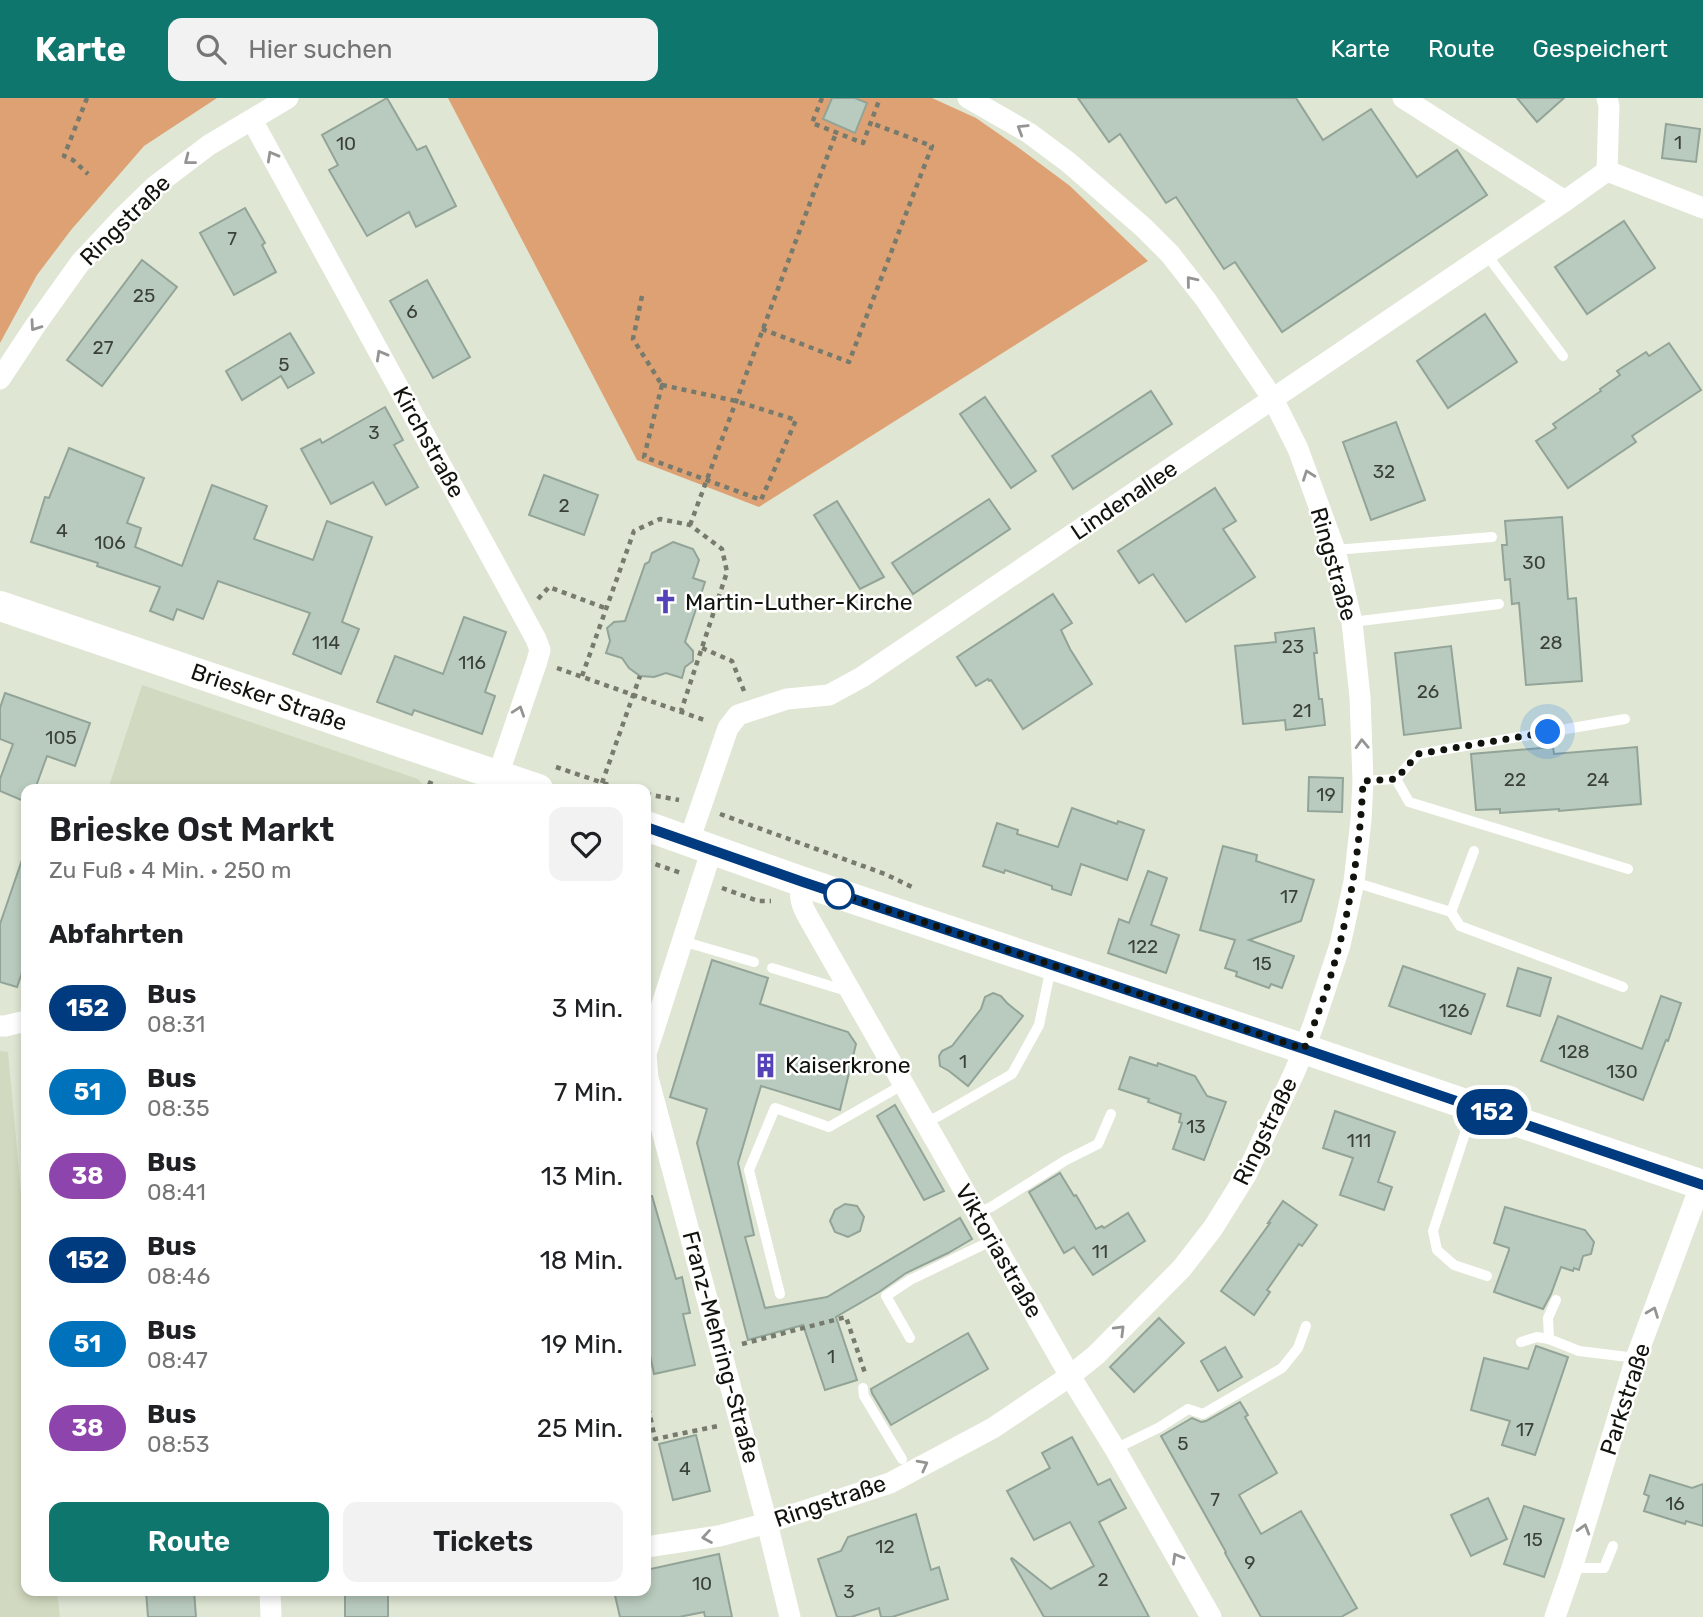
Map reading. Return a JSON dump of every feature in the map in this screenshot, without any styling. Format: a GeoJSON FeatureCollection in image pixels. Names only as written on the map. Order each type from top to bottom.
{"type":"FeatureCollection","features":[{"type":"Feature","properties":{"kind":"main road","name":"Briesker Straße"},"geometry":{"type":"LineString","coordinates":[[0,606],[524,784]]}},
{"type":"Feature","properties":{"kind":"main road"},"geometry":{"type":"LineString","coordinates":[[651,829],[1702,1184]]}},
{"type":"Feature","properties":{"kind":"street","name":"Ringstraße"},"geometry":{"type":"LineString","coordinates":[[0,379],[79,263],[123,217],[155,187],[209,145],[288,98]]}},
{"type":"Feature","properties":{"kind":"street","name":"Ringstraße"},"geometry":{"type":"LineString","coordinates":[[651,1547],[719,1536],[890,1483],[993,1428],[1096,1355],[1182,1268],[1213,1228],[1246,1175],[1313,1026],[1340,945],[1354,882],[1363,781],[1360,697],[1352,622],[1335,550],[1298,449],[1273,399],[1206,300],[1170,254],[1068,162],[1029,133],[968,98]]}},
{"type":"Feature","properties":{"kind":"street"},"geometry":{"type":"LineString","coordinates":[[1403,98],[1565,201]]}},
{"type":"Feature","properties":{"kind":"street"},"geometry":{"type":"LineString","coordinates":[[1607,98],[1607,171],[1703,208]]}},
{"type":"Feature","properties":{"kind":"street","name":"Kirchstraße"},"geometry":{"type":"LineString","coordinates":[[252,120],[524,616],[540,650],[537,661]]}},
{"type":"Feature","properties":{"kind":"street","name":"Lindenallee"},"geometry":{"type":"LineString","coordinates":[[728,728],[738,715],[787,699],[829,695],[863,677],[1607,171]]}},
{"type":"Feature","properties":{"kind":"street"},"geometry":{"type":"LineString","coordinates":[[498,775],[537,661]]}},
{"type":"Feature","properties":{"kind":"street"},"geometry":{"type":"LineString","coordinates":[[701,845],[728,728]]}},
{"type":"Feature","properties":{"kind":"street","name":"Franz-Mehring-Straße"},"geometry":{"type":"LineString","coordinates":[[651,1038],[682,941],[701,845]]}},
{"type":"Feature","properties":{"kind":"street","name":"Viktoriastraße"},"geometry":{"type":"LineString","coordinates":[[803,882],[799,894],[801,904],[1211,1617]]}},
{"type":"Feature","properties":{"kind":"street"},"geometry":{"type":"LineString","coordinates":[[0,1026],[21,1022]]}},
{"type":"Feature","properties":{"kind":"street","name":"Franz-Mehring-Straße"},"geometry":{"type":"LineString","coordinates":[[651,1093],[722,1349],[790,1617]]}},
{"type":"Feature","properties":{"kind":"street","name":"Parkstraße"},"geometry":{"type":"LineString","coordinates":[[1555,1617],[1636,1358],[1702,1184]]}},
{"type":"Feature","properties":{"kind":"street"},"geometry":{"type":"LineString","coordinates":[[270,1596],[271,1617]]}},
{"type":"Feature","properties":{"kind":"lane"},"geometry":{"type":"LineString","coordinates":[[1486,254],[1563,356]]}},
{"type":"Feature","properties":{"kind":"lane"},"geometry":{"type":"LineString","coordinates":[[1335,550],[1492,537]]}},
{"type":"Feature","properties":{"kind":"lane"},"geometry":{"type":"LineString","coordinates":[[1352,622],[1499,604]]}},
{"type":"Feature","properties":{"kind":"lane"},"geometry":{"type":"LineString","coordinates":[[1363,781],[1396,779],[1418,754],[1625,719]]}},
{"type":"Feature","properties":{"kind":"lane"},"geometry":{"type":"LineString","coordinates":[[1396,779],[1409,802],[1628,869]]}},
{"type":"Feature","properties":{"kind":"lane"},"geometry":{"type":"LineString","coordinates":[[1451,912],[1474,851]]}},
{"type":"Feature","properties":{"kind":"lane"},"geometry":{"type":"LineString","coordinates":[[1354,882],[1451,912],[1460,926],[1623,987]]}},
{"type":"Feature","properties":{"kind":"lane"},"geometry":{"type":"LineString","coordinates":[[682,941],[754,962]]}},
{"type":"Feature","properties":{"kind":"lane"},"geometry":{"type":"LineString","coordinates":[[926,1122],[1012,1074],[1039,1024],[1051,965]]}},
{"type":"Feature","properties":{"kind":"lane"},"geometry":{"type":"LineString","coordinates":[[772,968],[852,993]]}},
{"type":"Feature","properties":{"kind":"lane"},"geometry":{"type":"LineString","coordinates":[[780,1294],[749,1170],[775,1108],[829,1127],[904,1084]]}},
{"type":"Feature","properties":{"kind":"lane"},"geometry":{"type":"LineString","coordinates":[[1474,1106],[1433,1231],[1437,1250],[1454,1265],[1487,1276]]}},
{"type":"Feature","properties":{"kind":"lane"},"geometry":{"type":"LineString","coordinates":[[977,1213],[1098,1144],[1111,1114]]}},
{"type":"Feature","properties":{"kind":"lane"},"geometry":{"type":"LineString","coordinates":[[910,1338],[886,1296],[911,1280],[993,1240]]}},
{"type":"Feature","properties":{"kind":"lane"},"geometry":{"type":"LineString","coordinates":[[1549,1339],[1548,1318],[1556,1300]]}},
{"type":"Feature","properties":{"kind":"lane"},"geometry":{"type":"LineString","coordinates":[[1115,1449],[1160,1427],[1188,1409],[1203,1414],[1282,1368],[1298,1348],[1306,1326]]}},
{"type":"Feature","properties":{"kind":"lane"},"geometry":{"type":"LineString","coordinates":[[1521,1342],[1536,1337],[1549,1339],[1579,1352],[1636,1358]]}},
{"type":"Feature","properties":{"kind":"lane"},"geometry":{"type":"LineString","coordinates":[[863,1388],[864,1396],[902,1459]]}},
{"type":"Feature","properties":{"kind":"lane"},"geometry":{"type":"LineString","coordinates":[[1572,1568],[1604,1568],[1613,1546]]}},
{"type":"Feature","properties":{"kind":"path"},"geometry":{"type":"LineString","coordinates":[[87,98],[64,156],[73,160],[88,174]]}},
{"type":"Feature","properties":{"kind":"path"},"geometry":{"type":"LineString","coordinates":[[822,98],[813,123],[863,144],[880,98]]}},
{"type":"Feature","properties":{"kind":"path"},"geometry":{"type":"LineString","coordinates":[[762,329],[849,362],[932,146],[871,123]]}},
{"type":"Feature","properties":{"kind":"path"},"geometry":{"type":"LineString","coordinates":[[690,525],[836,133]]}},
{"type":"Feature","properties":{"kind":"path"},"geometry":{"type":"LineString","coordinates":[[642,296],[633,339],[662,385],[736,401],[796,420],[761,500],[644,457],[662,385]]}},
{"type":"Feature","properties":{"kind":"path"},"geometry":{"type":"LineString","coordinates":[[582,677],[634,531],[660,519],[690,525],[722,549],[727,572],[681,711]]}},
{"type":"Feature","properties":{"kind":"path"},"geometry":{"type":"LineString","coordinates":[[524,616],[549,587],[605,608]]}},
{"type":"Feature","properties":{"kind":"path"},"geometry":{"type":"LineString","coordinates":[[702,648],[732,661],[752,710]]}},
{"type":"Feature","properties":{"kind":"path"},"geometry":{"type":"LineString","coordinates":[[537,661],[728,728]]}},
{"type":"Feature","properties":{"kind":"path"},"geometry":{"type":"LineString","coordinates":[[602,783],[640,676]]}},
{"type":"Feature","properties":{"kind":"path"},"geometry":{"type":"LineString","coordinates":[[722,1349],[846,1317],[865,1371],[863,1388]]}},
{"type":"Feature","properties":{"kind":"path"},"geometry":{"type":"LineString","coordinates":[[651,1420],[655,1439],[723,1425]]}},
{"type":"Feature","properties":{"kind":"shaded area"},"geometry":{"type":"Polygon","coordinates":[[[0,98],[217,98],[144,146],[71,230],[37,275],[0,343],[0,98]]]}},
{"type":"Feature","properties":{"kind":"shaded area"},"geometry":{"type":"Polygon","coordinates":[[[448,98],[932,98],[976,118],[1070,186],[1148,261],[759,507],[637,460],[448,98]]]}},
{"type":"Feature","properties":{"kind":"shaded area"},"geometry":{"type":"Polygon","coordinates":[[[142,685],[418,779],[422,784],[110,784],[142,685]]]}},
{"type":"Feature","properties":{"kind":"shaded area"},"geometry":{"type":"Polygon","coordinates":[[[0,1051],[8,1052],[21,1193],[21,1596],[58,1596],[60,1617],[0,1617],[0,1051]]]}},
{"type":"Feature","properties":{"kind":"building"},"geometry":{"type":"Polygon","coordinates":[[[387,98],[417,150],[426,146],[456,206],[416,227],[409,212],[367,236],[329,170],[338,165],[322,135],[387,98]]]}},
{"type":"Feature","properties":{"kind":"building"},"geometry":{"type":"Polygon","coordinates":[[[832,98],[855,98],[867,103],[855,133],[823,119],[832,98]]]}},
{"type":"Feature","properties":{"kind":"building"},"geometry":{"type":"Polygon","coordinates":[[[1078,98],[1296,98],[1323,140],[1371,109],[1417,177],[1457,150],[1487,195],[1282,332],[1235,262],[1224,269],[1176,197],[1166,203],[1120,134],[1109,142],[1078,98]]]}},
{"type":"Feature","properties":{"kind":"building"},"geometry":{"type":"Polygon","coordinates":[[[1517,98],[1564,98],[1537,122],[1517,98]]]}},
{"type":"Feature","properties":{"kind":"building"},"geometry":{"type":"Polygon","coordinates":[[[1666,124],[1700,129],[1696,162],[1662,158],[1666,124]]]}},
{"type":"Feature","properties":{"kind":"building"},"geometry":{"type":"Polygon","coordinates":[[[245,208],[265,243],[262,245],[276,272],[234,295],[200,233],[245,208]]]}},
{"type":"Feature","properties":{"kind":"building"},"geometry":{"type":"Polygon","coordinates":[[[1624,221],[1655,268],[1587,314],[1555,267],[1624,221]]]}},
{"type":"Feature","properties":{"kind":"building"},"geometry":{"type":"Polygon","coordinates":[[[142,260],[177,287],[102,386],[67,360],[142,260]]]}},
{"type":"Feature","properties":{"kind":"building"},"geometry":{"type":"Polygon","coordinates":[[[427,280],[470,357],[433,378],[390,301],[427,280]]]}},
{"type":"Feature","properties":{"kind":"building"},"geometry":{"type":"Polygon","coordinates":[[[1485,314],[1517,362],[1448,408],[1417,361],[1485,314]]]}},
{"type":"Feature","properties":{"kind":"building"},"geometry":{"type":"Polygon","coordinates":[[[290,333],[314,373],[288,388],[281,376],[242,400],[226,371],[290,333]]]}},
{"type":"Feature","properties":{"kind":"building"},"geometry":{"type":"Polygon","coordinates":[[[1669,343],[1701,390],[1632,436],[1636,442],[1568,488],[1536,441],[1556,428],[1553,424],[1620,375],[1617,371],[1646,352],[1649,356],[1669,343]]]}},
{"type":"Feature","properties":{"kind":"building"},"geometry":{"type":"Polygon","coordinates":[[[1151,391],[1172,424],[1073,489],[1052,456],[1151,391]]]}},
{"type":"Feature","properties":{"kind":"building"},"geometry":{"type":"Polygon","coordinates":[[[985,397],[1036,471],[1011,488],[960,414],[985,397]]]}},
{"type":"Feature","properties":{"kind":"building"},"geometry":{"type":"Polygon","coordinates":[[[385,407],[403,440],[394,445],[418,487],[386,505],[373,482],[331,504],[301,449],[320,439],[322,443],[385,407]]]}},
{"type":"Feature","properties":{"kind":"building"},"geometry":{"type":"Polygon","coordinates":[[[1396,422],[1425,500],[1371,520],[1343,442],[1396,422]]]}},
{"type":"Feature","properties":{"kind":"building"},"geometry":{"type":"Polygon","coordinates":[[[69,448],[144,478],[127,523],[141,528],[135,547],[182,566],[212,485],[267,506],[254,539],[313,560],[327,521],[372,537],[342,622],[359,629],[341,674],[293,654],[310,613],[218,581],[203,619],[177,609],[173,620],[150,611],[160,587],[97,566],[98,563],[31,542],[45,497],[49,498],[69,448]]]}},
{"type":"Feature","properties":{"kind":"building"},"geometry":{"type":"Polygon","coordinates":[[[544,475],[598,495],[584,535],[529,515],[544,475]]]}},
{"type":"Feature","properties":{"kind":"building"},"geometry":{"type":"Polygon","coordinates":[[[1215,488],[1236,521],[1223,529],[1255,577],[1186,622],[1153,574],[1139,583],[1118,551],[1215,488]]]}},
{"type":"Feature","properties":{"kind":"building"},"geometry":{"type":"Polygon","coordinates":[[[989,499],[1010,529],[913,594],[892,563],[989,499]]]}},
{"type":"Feature","properties":{"kind":"building"},"geometry":{"type":"Polygon","coordinates":[[[837,501],[884,577],[860,589],[814,515],[837,501]]]}},
{"type":"Feature","properties":{"kind":"building"},"geometry":{"type":"Polygon","coordinates":[[[1562,517],[1568,599],[1576,598],[1582,681],[1526,685],[1519,603],[1512,604],[1510,579],[1505,580],[1502,545],[1507,545],[1505,521],[1562,517]]]}},
{"type":"Feature","properties":{"kind":"building","name":"Martin-Luther-Kirche"},"geometry":{"type":"Polygon","coordinates":[[[673,542],[693,549],[699,560],[693,578],[705,582],[685,642],[693,651],[693,661],[685,667],[682,678],[666,673],[654,677],[640,676],[629,668],[622,658],[606,653],[610,641],[607,628],[614,622],[625,621],[645,564],[649,562],[652,553],[673,542]]]}},
{"type":"Feature","properties":{"kind":"building"},"geometry":{"type":"Polygon","coordinates":[[[1053,594],[1072,623],[1061,630],[1092,684],[1023,729],[991,680],[976,686],[957,657],[1053,594]]]}},
{"type":"Feature","properties":{"kind":"building"},"geometry":{"type":"Polygon","coordinates":[[[464,617],[506,632],[485,692],[495,696],[482,734],[414,710],[412,715],[377,702],[395,656],[443,674],[464,617]]]}},
{"type":"Feature","properties":{"kind":"building"},"geometry":{"type":"Polygon","coordinates":[[[1314,628],[1319,699],[1322,699],[1325,725],[1286,730],[1285,720],[1243,724],[1235,646],[1276,642],[1275,633],[1314,628]]]}},
{"type":"Feature","properties":{"kind":"building"},"geometry":{"type":"Polygon","coordinates":[[[1451,646],[1461,728],[1404,735],[1395,653],[1451,646]]]}},
{"type":"Feature","properties":{"kind":"building"},"geometry":{"type":"Polygon","coordinates":[[[5,693],[90,723],[75,766],[47,756],[37,784],[21,784],[21,800],[0,791],[0,779],[13,744],[0,739],[0,708],[5,693]]]}},
{"type":"Feature","properties":{"kind":"building"},"geometry":{"type":"Polygon","coordinates":[[[1553,747],[1554,754],[1637,747],[1641,804],[1559,811],[1500,813],[1500,809],[1476,810],[1471,754],[1553,747]]]}},
{"type":"Feature","properties":{"kind":"building"},"geometry":{"type":"Polygon","coordinates":[[[1309,777],[1343,778],[1342,812],[1308,811],[1309,777]]]}},
{"type":"Feature","properties":{"kind":"building"},"geometry":{"type":"Polygon","coordinates":[[[1072,808],[1117,824],[1118,821],[1144,830],[1127,880],[1081,864],[1071,895],[1005,870],[1004,873],[983,866],[997,823],[1018,830],[1017,834],[1058,847],[1072,808]]]}},
{"type":"Feature","properties":{"kind":"building"},"geometry":{"type":"Polygon","coordinates":[[[1223,846],[1257,855],[1256,861],[1314,880],[1301,921],[1249,940],[1294,956],[1282,988],[1271,984],[1269,988],[1236,976],[1237,972],[1225,968],[1235,940],[1200,930],[1223,846]]]}},
{"type":"Feature","properties":{"kind":"building"},"geometry":{"type":"Polygon","coordinates":[[[21,863],[21,975],[17,987],[0,982],[0,924],[21,863]]]}},
{"type":"Feature","properties":{"kind":"building"},"geometry":{"type":"Polygon","coordinates":[[[1148,871],[1167,878],[1151,925],[1179,935],[1166,973],[1108,953],[1119,919],[1129,923],[1148,871]]]}},
{"type":"Feature","properties":{"kind":"building"},"geometry":{"type":"Polygon","coordinates":[[[712,960],[768,978],[760,1004],[848,1032],[856,1044],[840,1110],[761,1086],[738,1163],[754,1235],[745,1237],[765,1308],[827,1297],[960,1218],[972,1239],[906,1273],[836,1317],[857,1380],[825,1390],[803,1325],[748,1340],[697,1143],[707,1109],[670,1097],[712,960]]]}},
{"type":"Feature","properties":{"kind":"building"},"geometry":{"type":"Polygon","coordinates":[[[1403,966],[1485,994],[1471,1034],[1389,1006],[1403,966]]]}},
{"type":"Feature","properties":{"kind":"building"},"geometry":{"type":"Polygon","coordinates":[[[1518,968],[1551,978],[1540,1016],[1507,1006],[1518,968]]]}},
{"type":"Feature","properties":{"kind":"building"},"geometry":{"type":"Polygon","coordinates":[[[993,993],[1001,996],[1023,1016],[968,1086],[940,1066],[939,1056],[942,1051],[952,1046],[981,1009],[985,997],[993,993]]]}},
{"type":"Feature","properties":{"kind":"building"},"geometry":{"type":"Polygon","coordinates":[[[1661,996],[1681,1003],[1643,1100],[1541,1061],[1558,1016],[1642,1049],[1661,996]]]}},
{"type":"Feature","properties":{"kind":"building"},"geometry":{"type":"Polygon","coordinates":[[[1130,1057],[1195,1076],[1207,1096],[1226,1102],[1204,1160],[1173,1149],[1182,1123],[1179,1122],[1181,1114],[1119,1089],[1130,1057]]]}},
{"type":"Feature","properties":{"kind":"building"},"geometry":{"type":"Polygon","coordinates":[[[895,1105],[944,1191],[924,1200],[877,1116],[895,1105]]]}},
{"type":"Feature","properties":{"kind":"building"},"geometry":{"type":"Polygon","coordinates":[[[1335,1111],[1395,1132],[1378,1182],[1392,1187],[1384,1210],[1340,1195],[1353,1158],[1323,1148],[1335,1111]]]}},
{"type":"Feature","properties":{"kind":"building"},"geometry":{"type":"Polygon","coordinates":[[[1060,1173],[1096,1229],[1102,1226],[1104,1228],[1128,1213],[1145,1241],[1093,1275],[1074,1247],[1064,1253],[1029,1192],[1060,1173]]]}},
{"type":"Feature","properties":{"kind":"building"},"geometry":{"type":"Polygon","coordinates":[[[651,1196],[676,1279],[682,1277],[690,1313],[683,1314],[695,1365],[654,1374],[651,1360],[651,1196]]]}},
{"type":"Feature","properties":{"kind":"building"},"geometry":{"type":"Polygon","coordinates":[[[1283,1201],[1317,1225],[1302,1246],[1299,1244],[1267,1290],[1270,1292],[1254,1315],[1221,1291],[1283,1201]]]}},
{"type":"Feature","properties":{"kind":"building"},"geometry":{"type":"Polygon","coordinates":[[[845,1204],[857,1206],[864,1217],[860,1231],[848,1237],[835,1232],[830,1221],[835,1210],[845,1204]]]}},
{"type":"Feature","properties":{"kind":"building"},"geometry":{"type":"Polygon","coordinates":[[[1505,1207],[1585,1230],[1594,1242],[1591,1254],[1583,1256],[1579,1270],[1561,1267],[1543,1309],[1494,1292],[1509,1250],[1494,1243],[1505,1207]]]}},
{"type":"Feature","properties":{"kind":"building"},"geometry":{"type":"Polygon","coordinates":[[[1159,1318],[1184,1343],[1134,1392],[1110,1367],[1159,1318]]]}},
{"type":"Feature","properties":{"kind":"building"},"geometry":{"type":"Polygon","coordinates":[[[968,1333],[988,1369],[891,1425],[871,1389],[968,1333]]]}},
{"type":"Feature","properties":{"kind":"building"},"geometry":{"type":"Polygon","coordinates":[[[1536,1346],[1568,1357],[1535,1455],[1502,1445],[1510,1421],[1471,1410],[1484,1358],[1528,1369],[1536,1346]]]}},
{"type":"Feature","properties":{"kind":"building"},"geometry":{"type":"Polygon","coordinates":[[[1225,1347],[1242,1377],[1218,1391],[1201,1361],[1225,1347]]]}},
{"type":"Feature","properties":{"kind":"building"},"geometry":{"type":"Polygon","coordinates":[[[1240,1402],[1248,1415],[1245,1417],[1277,1473],[1239,1495],[1261,1534],[1301,1511],[1357,1608],[1341,1617],[1261,1617],[1161,1436],[1192,1418],[1206,1421],[1240,1402]]]}},
{"type":"Feature","properties":{"kind":"building"},"geometry":{"type":"Polygon","coordinates":[[[696,1435],[710,1491],[673,1500],[659,1444],[696,1435]]]}},
{"type":"Feature","properties":{"kind":"building"},"geometry":{"type":"Polygon","coordinates":[[[1072,1437],[1098,1485],[1110,1479],[1126,1508],[1099,1522],[1149,1617],[1044,1617],[1011,1559],[1051,1589],[1094,1566],[1070,1522],[1034,1540],[1007,1491],[1050,1468],[1042,1453],[1072,1437]]]}},
{"type":"Feature","properties":{"kind":"building"},"geometry":{"type":"Polygon","coordinates":[[[1650,1475],[1692,1488],[1703,1484],[1703,1526],[1686,1521],[1685,1524],[1644,1511],[1649,1496],[1644,1494],[1650,1475]]]}},
{"type":"Feature","properties":{"kind":"building"},"geometry":{"type":"Polygon","coordinates":[[[1488,1498],[1507,1539],[1471,1556],[1451,1515],[1488,1498]]]}},
{"type":"Feature","properties":{"kind":"building"},"geometry":{"type":"Polygon","coordinates":[[[1524,1506],[1564,1519],[1544,1577],[1504,1564],[1524,1506]]]}},
{"type":"Feature","properties":{"kind":"building"},"geometry":{"type":"Polygon","coordinates":[[[916,1514],[931,1570],[939,1567],[948,1599],[892,1617],[881,1617],[879,1608],[851,1617],[837,1617],[818,1559],[841,1551],[848,1537],[916,1514]]]}},
{"type":"Feature","properties":{"kind":"building"},"geometry":{"type":"Polygon","coordinates":[[[719,1554],[732,1617],[705,1617],[704,1612],[679,1617],[620,1617],[615,1596],[651,1596],[651,1569],[719,1554]]]}},
{"type":"Feature","properties":{"kind":"building"},"geometry":{"type":"Polygon","coordinates":[[[146,1596],[194,1596],[196,1617],[148,1617],[146,1596]]]}},
{"type":"Feature","properties":{"kind":"building"},"geometry":{"type":"Polygon","coordinates":[[[345,1596],[388,1596],[388,1617],[345,1617],[345,1596]]]}},
{"type":"Feature","properties":{"kind":"bus line","name":"152"},"geometry":{"type":"LineString","coordinates":[[651,829],[1703,1185]]}},
{"type":"Feature","properties":{"kind":"place","name":"Martin-Luther-Kirche"},"geometry":{"type":"Point","coordinates":[665,602]}},
{"type":"Feature","properties":{"kind":"place","name":"Kaiserkrone"},"geometry":{"type":"Point","coordinates":[765,1065]}},
{"type":"Feature","properties":{"kind":"route"},"geometry":{"type":"LineString","coordinates":[[839,894],[828,890],[1304,1049],[1345,924],[1354,882],[1363,781],[1396,779],[1418,754],[1548,732]]}}]}
